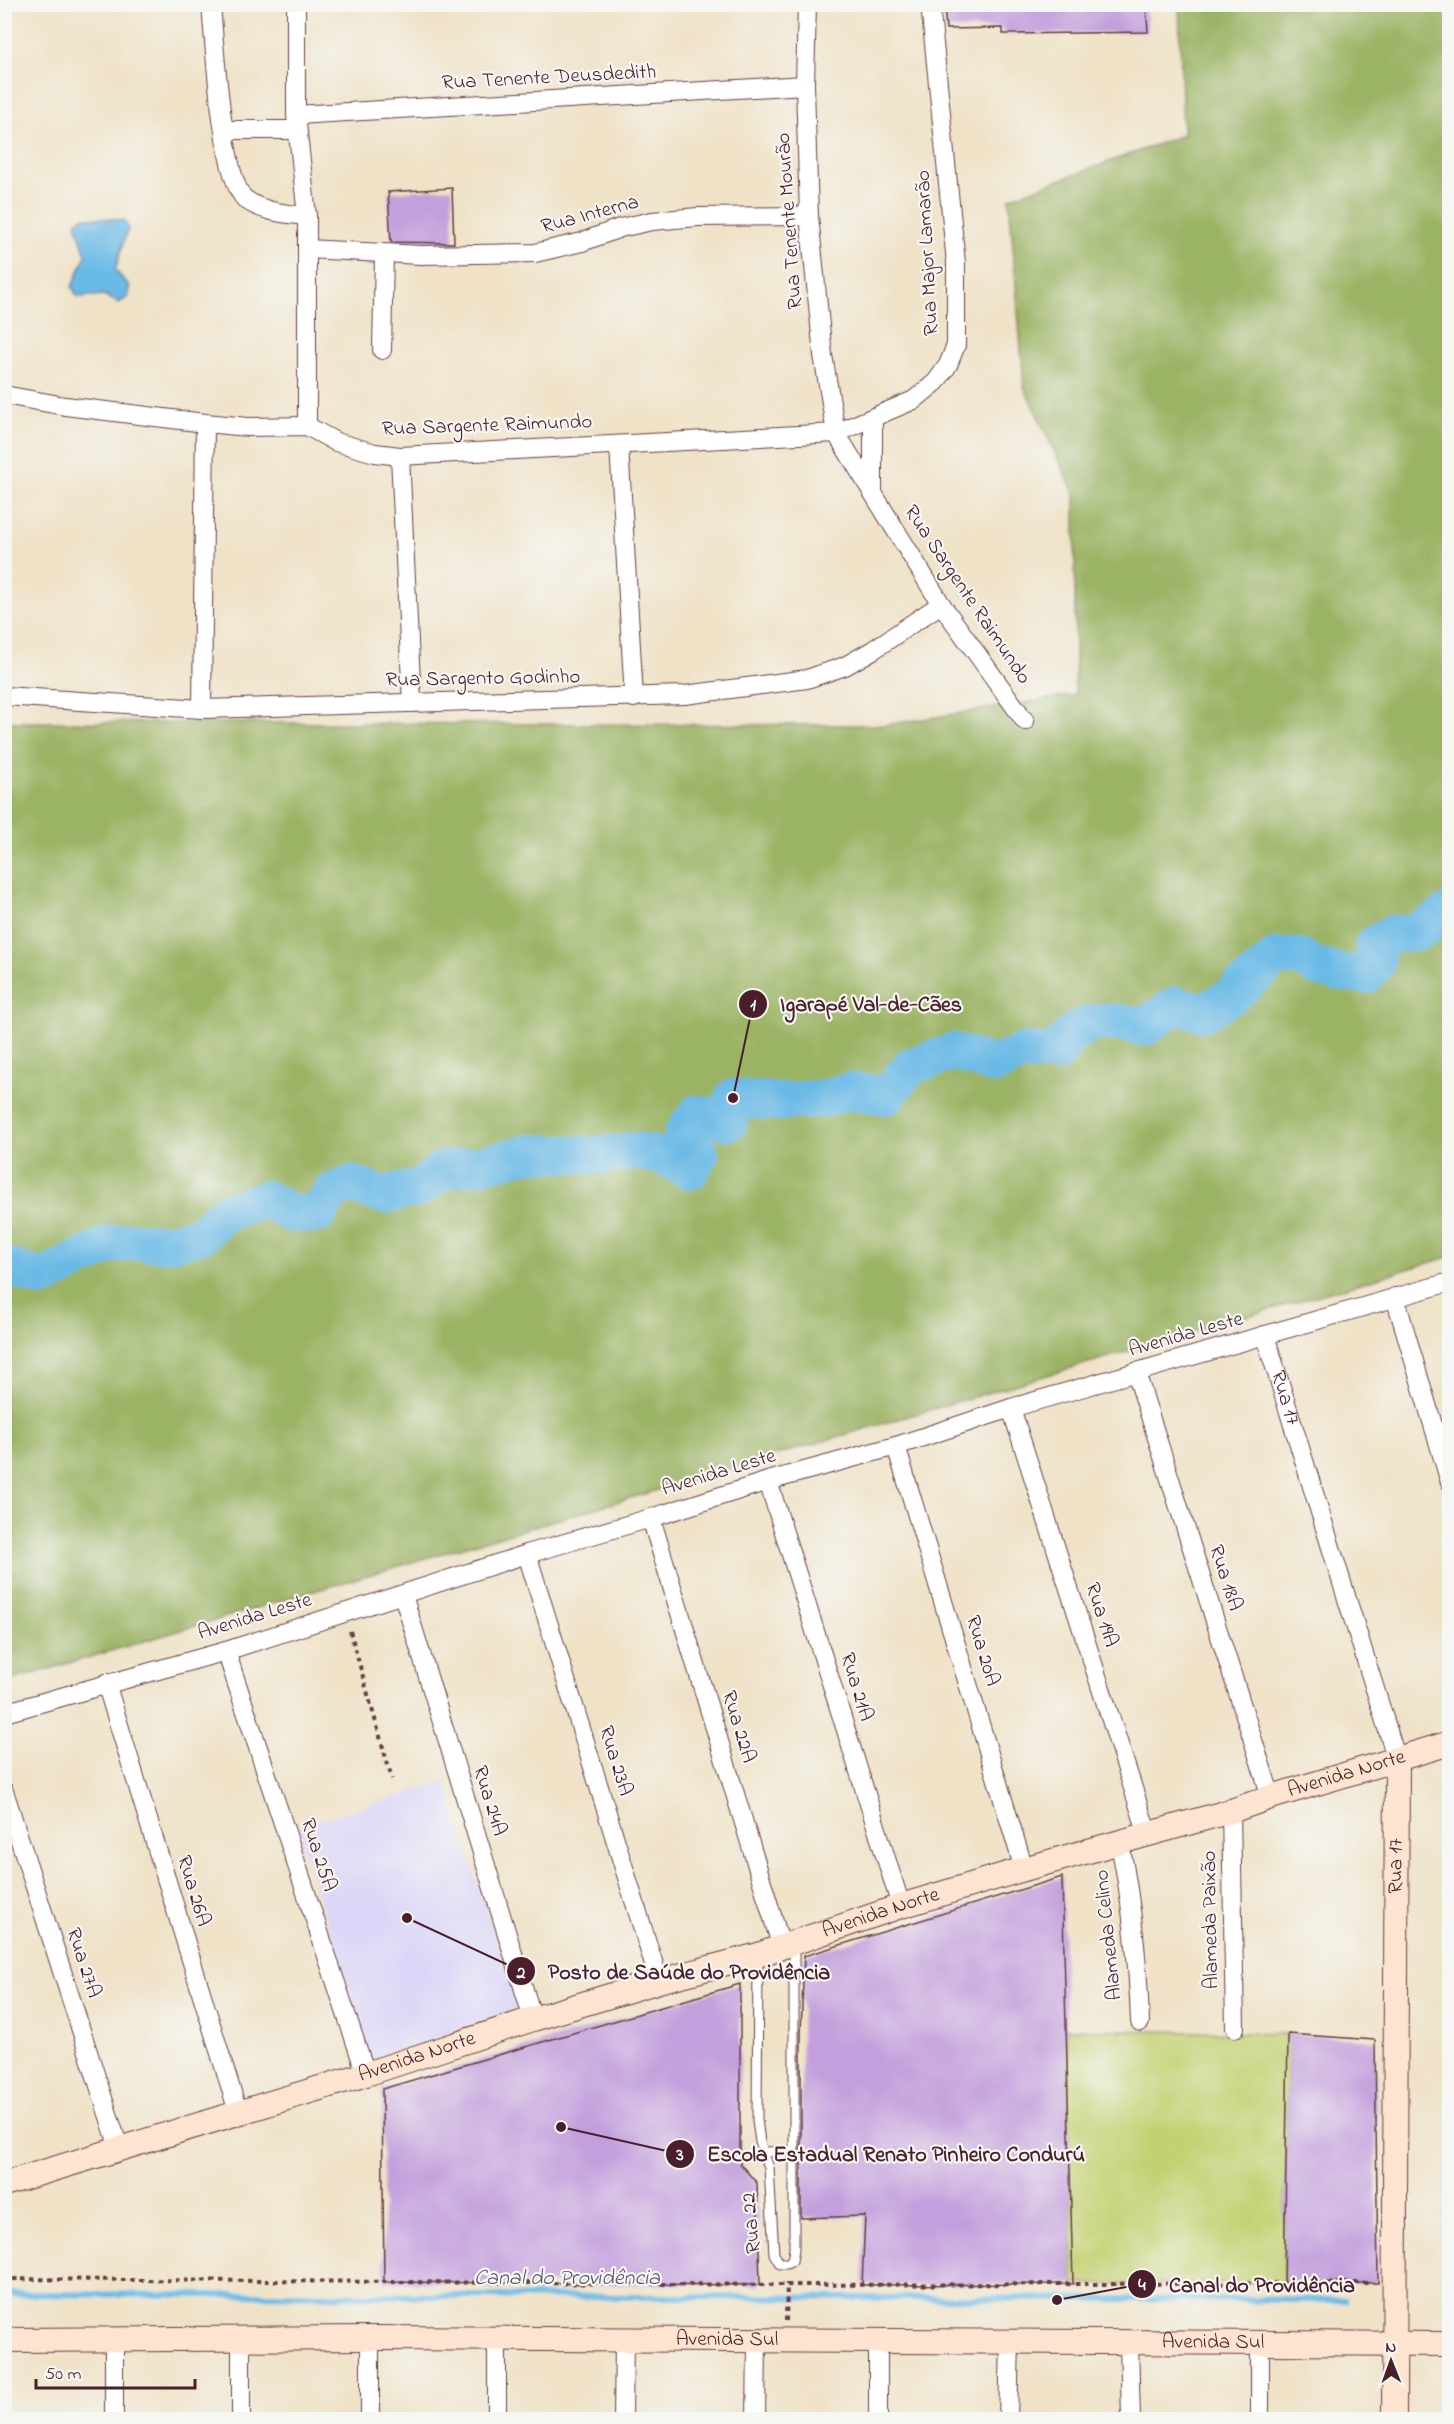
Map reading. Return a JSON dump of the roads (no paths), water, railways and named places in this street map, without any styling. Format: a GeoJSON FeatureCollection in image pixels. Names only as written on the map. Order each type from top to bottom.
{"type":"FeatureCollection","features":[{"type":"Feature","properties":{"kind":"street"},"geometry":{"type":"LineString","coordinates":[[211,4],[218,97],[236,186],[245,199],[272,210],[307,216]]}},
{"type":"Feature","properties":{"kind":"street"},"geometry":{"type":"LineString","coordinates":[[296,4],[297,123],[307,216],[307,426]]}},
{"type":"Feature","properties":{"kind":"street","name":"Rua Tenente Mourão"},"geometry":{"type":"LineString","coordinates":[[807,4],[805,85],[809,216],[823,356],[836,433]]}},
{"type":"Feature","properties":{"kind":"street","name":"Rua Major Lamarão"},"geometry":{"type":"LineString","coordinates":[[836,433],[914,400],[936,382],[948,365],[956,345],[956,263],[930,4]]}},
{"type":"Feature","properties":{"kind":"street","name":"Rua Tenente Deusdedith"},"geometry":{"type":"LineString","coordinates":[[224,130],[805,85]]}},
{"type":"Feature","properties":{"kind":"street","name":"Rua Interna"},"geometry":{"type":"LineString","coordinates":[[307,249],[464,256],[535,253],[652,221],[809,216]]}},
{"type":"Feature","properties":{"kind":"street"},"geometry":{"type":"LineString","coordinates":[[382,350],[384,254]]}},
{"type":"Feature","properties":{"kind":"street","name":"Rua Sargente Raimundo"},"geometry":{"type":"LineString","coordinates":[[4,395],[65,406],[205,423],[248,427],[307,426],[336,442],[375,453],[400,456],[836,433],[941,604],[1025,721]]}},
{"type":"Feature","properties":{"kind":"street"},"geometry":{"type":"LineString","coordinates":[[873,418],[873,493]]}},
{"type":"Feature","properties":{"kind":"street"},"geometry":{"type":"LineString","coordinates":[[202,709],[205,423]]}},
{"type":"Feature","properties":{"kind":"street"},"geometry":{"type":"LineString","coordinates":[[619,445],[634,698]]}},
{"type":"Feature","properties":{"kind":"street"},"geometry":{"type":"LineString","coordinates":[[400,456],[412,703]]}},
{"type":"Feature","properties":{"kind":"street","name":"Rua Sargento Godinho"},"geometry":{"type":"LineString","coordinates":[[4,696],[202,709],[685,695],[807,679],[845,666],[941,604]]}},
{"type":"Feature","properties":{"kind":"street","name":"Avenida Leste"},"geometry":{"type":"LineString","coordinates":[[4,1713],[226,1651],[527,1554],[768,1481],[896,1446],[1011,1408],[1449,1282]]}},
{"type":"Feature","properties":{"kind":"street"},"geometry":{"type":"LineString","coordinates":[[1395,1297],[1449,1482]]}},
{"type":"Feature","properties":{"kind":"street","name":"Rua 17"},"geometry":{"type":"LineString","coordinates":[[1265,1335],[1397,1760],[1394,2420]]}},
{"type":"Feature","properties":{"kind":"street","name":"Rua 18A"},"geometry":{"type":"LineString","coordinates":[[1136,1372],[1271,1797]]}},
{"type":"Feature","properties":{"kind":"street","name":"Rua 19A"},"geometry":{"type":"LineString","coordinates":[[1011,1408],[1148,1835]]}},
{"type":"Feature","properties":{"kind":"street","name":"Rua 20A"},"geometry":{"type":"LineString","coordinates":[[896,1446],[1024,1869]]}},
{"type":"Feature","properties":{"kind":"street","name":"Rua 21A"},"geometry":{"type":"LineString","coordinates":[[768,1481],[901,1906]]}},
{"type":"Feature","properties":{"kind":"street","name":"Rua 22A"},"geometry":{"type":"LineString","coordinates":[[651,1518],[788,1946]]}},
{"type":"Feature","properties":{"kind":"street","name":"Rua 23A"},"geometry":{"type":"LineString","coordinates":[[527,1554],[659,1981]]}},
{"type":"Feature","properties":{"kind":"street","name":"Rua 24A"},"geometry":{"type":"LineString","coordinates":[[403,1595],[533,2019]]}},
{"type":"Feature","properties":{"kind":"street","name":"Rua 25A"},"geometry":{"type":"LineString","coordinates":[[226,1651],[366,2074]]}},
{"type":"Feature","properties":{"kind":"street","name":"Rua 26A"},"geometry":{"type":"LineString","coordinates":[[105,1683],[238,2112]]}},
{"type":"Feature","properties":{"kind":"street","name":"Avenida Norte"},"geometry":{"type":"LineString","coordinates":[[4,2184],[366,2074],[533,2019],[659,1981],[758,1956],[901,1906],[1231,1811],[1449,1743]]}},
{"type":"Feature","properties":{"kind":"street","name":"Rua 27A"},"geometry":{"type":"LineString","coordinates":[[4,1791],[119,2148]]}},
{"type":"Feature","properties":{"kind":"street","name":"Alameda Paixão"},"geometry":{"type":"LineString","coordinates":[[1231,1811],[1235,2028]]}},
{"type":"Feature","properties":{"kind":"street","name":"Alameda Celino"},"geometry":{"type":"LineString","coordinates":[[1120,1844],[1138,1965],[1140,2022]]}},
{"type":"Feature","properties":{"kind":"street"},"geometry":{"type":"LineString","coordinates":[[241,2338],[242,2420]]}},
{"type":"Feature","properties":{"kind":"street"},"geometry":{"type":"LineString","coordinates":[[370,2338],[370,2420]]}},
{"type":"Feature","properties":{"kind":"street","name":"Avenida Sul"},"geometry":{"type":"LineString","coordinates":[[4,2340],[370,2338],[1449,2344]]}},
{"type":"Feature","properties":{"kind":"street"},"geometry":{"type":"LineString","coordinates":[[114,2340],[114,2420]]}},
{"type":"Feature","properties":{"kind":"street"},"geometry":{"type":"LineString","coordinates":[[497,2340],[497,2420]]}},
{"type":"Feature","properties":{"kind":"street"},"geometry":{"type":"LineString","coordinates":[[623,2420],[624,2340]]}},
{"type":"Feature","properties":{"kind":"street"},"geometry":{"type":"LineString","coordinates":[[756,2420],[757,2341]]}},
{"type":"Feature","properties":{"kind":"street"},"geometry":{"type":"LineString","coordinates":[[878,2341],[878,2420]]}},
{"type":"Feature","properties":{"kind":"street"},"geometry":{"type":"LineString","coordinates":[[1129,2341],[1131,2420]]}},
{"type":"Feature","properties":{"kind":"street"},"geometry":{"type":"LineString","coordinates":[[1008,2420],[1010,2342]]}},
{"type":"Feature","properties":{"kind":"street"},"geometry":{"type":"LineString","coordinates":[[1260,2342],[1260,2420]]}},
{"type":"Feature","properties":{"kind":"lane","name":"Rua 22"},"geometry":{"type":"LineString","coordinates":[[758,1956],[757,2120],[760,2142],[769,2168],[774,2254],[780,2264],[787,2265],[792,2261],[794,2249],[794,2151],[788,1946]]}},
{"type":"Feature","properties":{"kind":"lane"},"geometry":{"type":"LineString","coordinates":[[764,2152],[794,2151]]}},
{"type":"Feature","properties":{"kind":"water"},"geometry":{"type":"Polygon","coordinates":[[[83,217],[124,220],[128,228],[115,270],[129,286],[129,296],[119,303],[104,295],[78,297],[72,287],[86,255],[76,223],[83,217]]]}},
{"type":"Feature","properties":{"kind":"waterway"},"geometry":{"type":"LineString","coordinates":[[4,1266],[42,1278],[108,1245],[133,1241],[166,1243],[201,1235],[223,1213],[266,1199],[293,1214],[318,1214],[332,1192],[351,1184],[383,1195],[420,1188],[442,1170],[479,1165],[529,1153],[602,1155],[634,1151],[663,1156],[690,1171],[700,1154],[683,1133],[697,1114],[729,1122],[733,1098],[777,1102],[821,1099],[850,1091],[886,1096],[911,1066],[954,1052],[995,1065],[1023,1052],[1057,1053],[1070,1036],[1080,1028],[1089,1025],[1117,1022],[1145,1027],[1176,1005],[1202,1013],[1230,997],[1277,957],[1299,957],[1317,967],[1342,973],[1366,975],[1376,964],[1374,945],[1391,934],[1416,933],[1450,912]]}},
{"type":"Feature","properties":{"kind":"waterway","name":"Canal do Providência"},"geometry":{"type":"LineString","coordinates":[[4,2294],[1345,2300]]}},
{"type":"Feature","properties":{"kind":"place","name":"Igarapé Val-de-Cães"},"geometry":{"type":"Point","coordinates":[733,1098]}},
{"type":"Feature","properties":{"kind":"place","name":"Posto de Saúde do Providência"},"geometry":{"type":"Point","coordinates":[407,1918]}},
{"type":"Feature","properties":{"kind":"place","name":"Escola Estadual Renato Pinheiro Condurú"},"geometry":{"type":"Point","coordinates":[561,2127]}},
{"type":"Feature","properties":{"kind":"place","name":"Canal do Providência"},"geometry":{"type":"Point","coordinates":[1057,2300]}}]}
